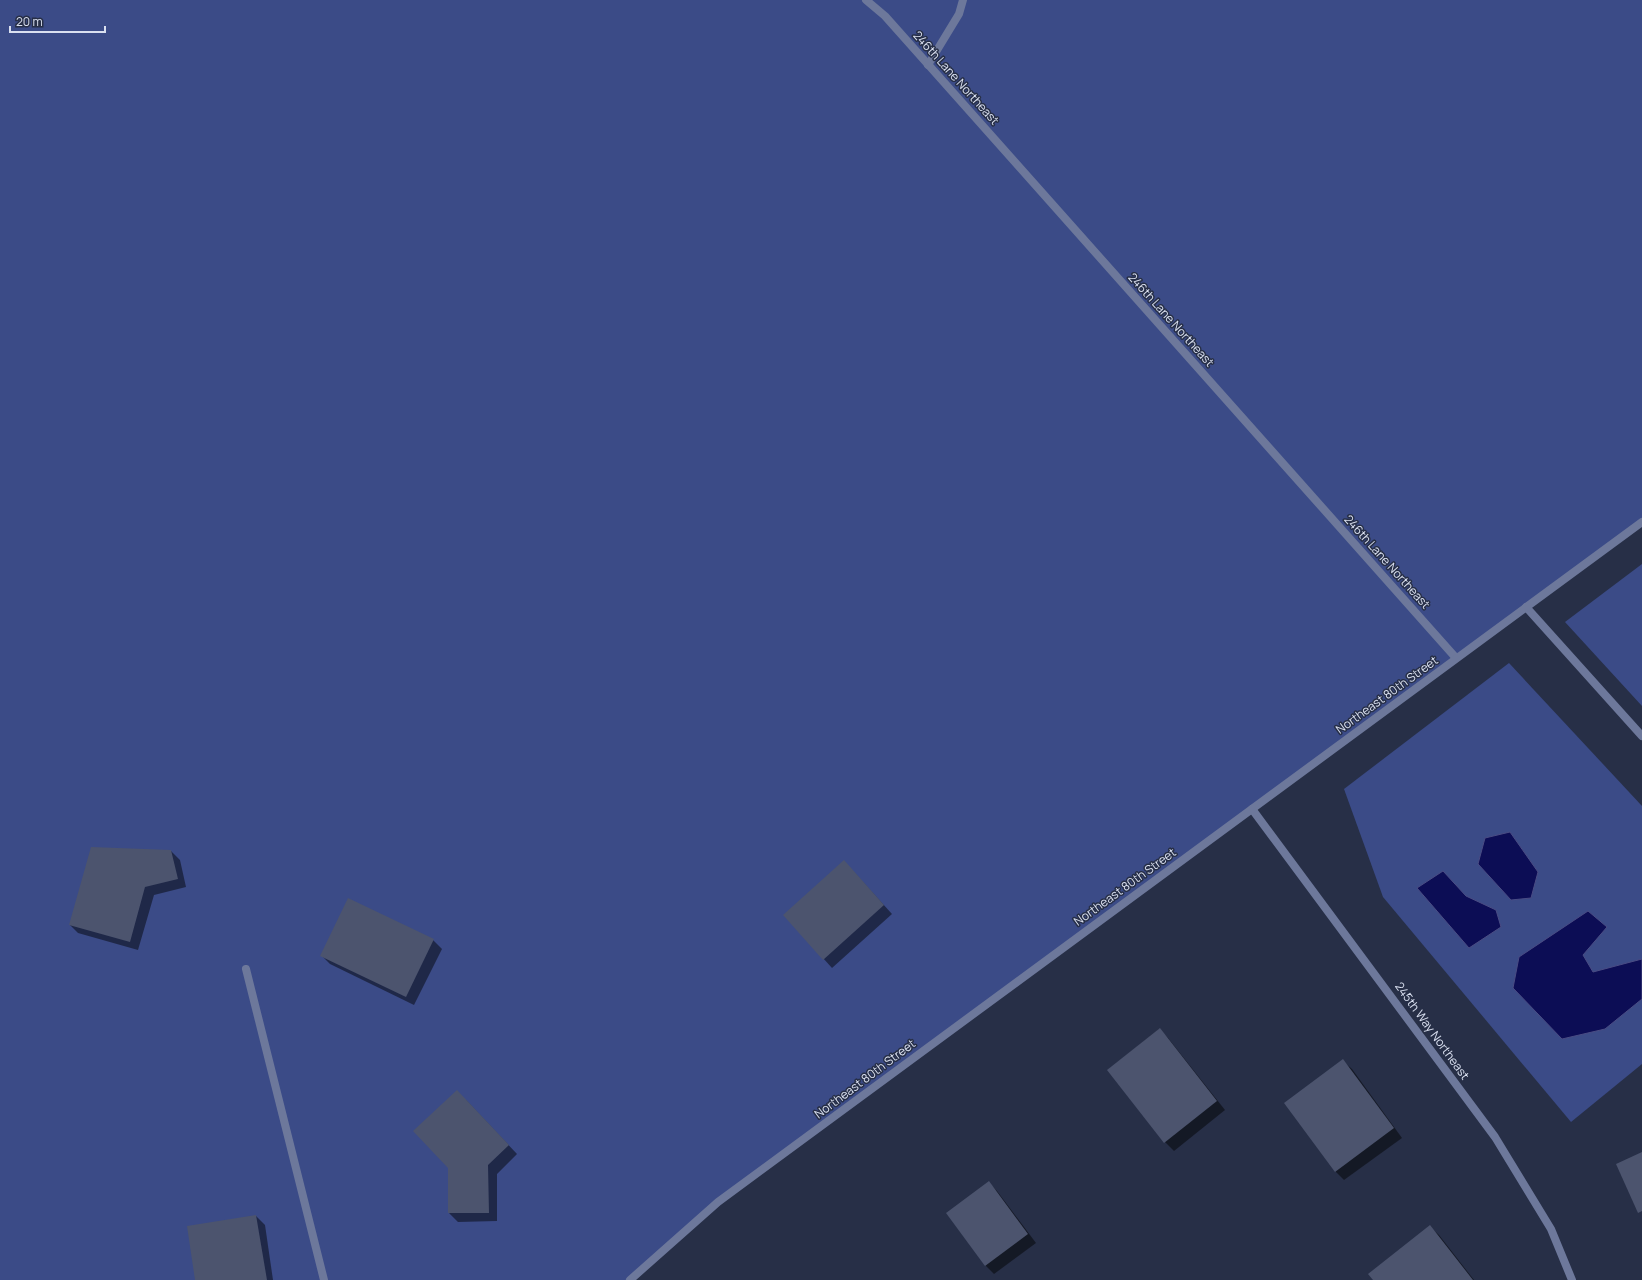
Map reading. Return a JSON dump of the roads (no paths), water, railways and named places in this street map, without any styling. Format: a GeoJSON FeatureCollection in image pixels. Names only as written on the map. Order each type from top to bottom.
{"type":"FeatureCollection","features":[{"type":"Feature","properties":{"kind":"street","name":"246th Lane Northeast"},"geometry":{"type":"LineString","coordinates":[[866,0],[885,16],[1456,658]]}},
{"type":"Feature","properties":{"kind":"street"},"geometry":{"type":"LineString","coordinates":[[928,65],[959,14],[963,0]]}},
{"type":"Feature","properties":{"kind":"street","name":"Northeast 80th Street"},"geometry":{"type":"LineString","coordinates":[[630,1280],[718,1202],[1642,522]]}},
{"type":"Feature","properties":{"kind":"street"},"geometry":{"type":"LineString","coordinates":[[1526,607],[1642,736]]}},
{"type":"Feature","properties":{"kind":"street","name":"245th Way Northeast"},"geometry":{"type":"LineString","coordinates":[[1252,809],[1495,1137],[1551,1229],[1572,1280]]}},
{"type":"Feature","properties":{"kind":"street"},"geometry":{"type":"LineString","coordinates":[[246,969],[324,1280]]}}]}
